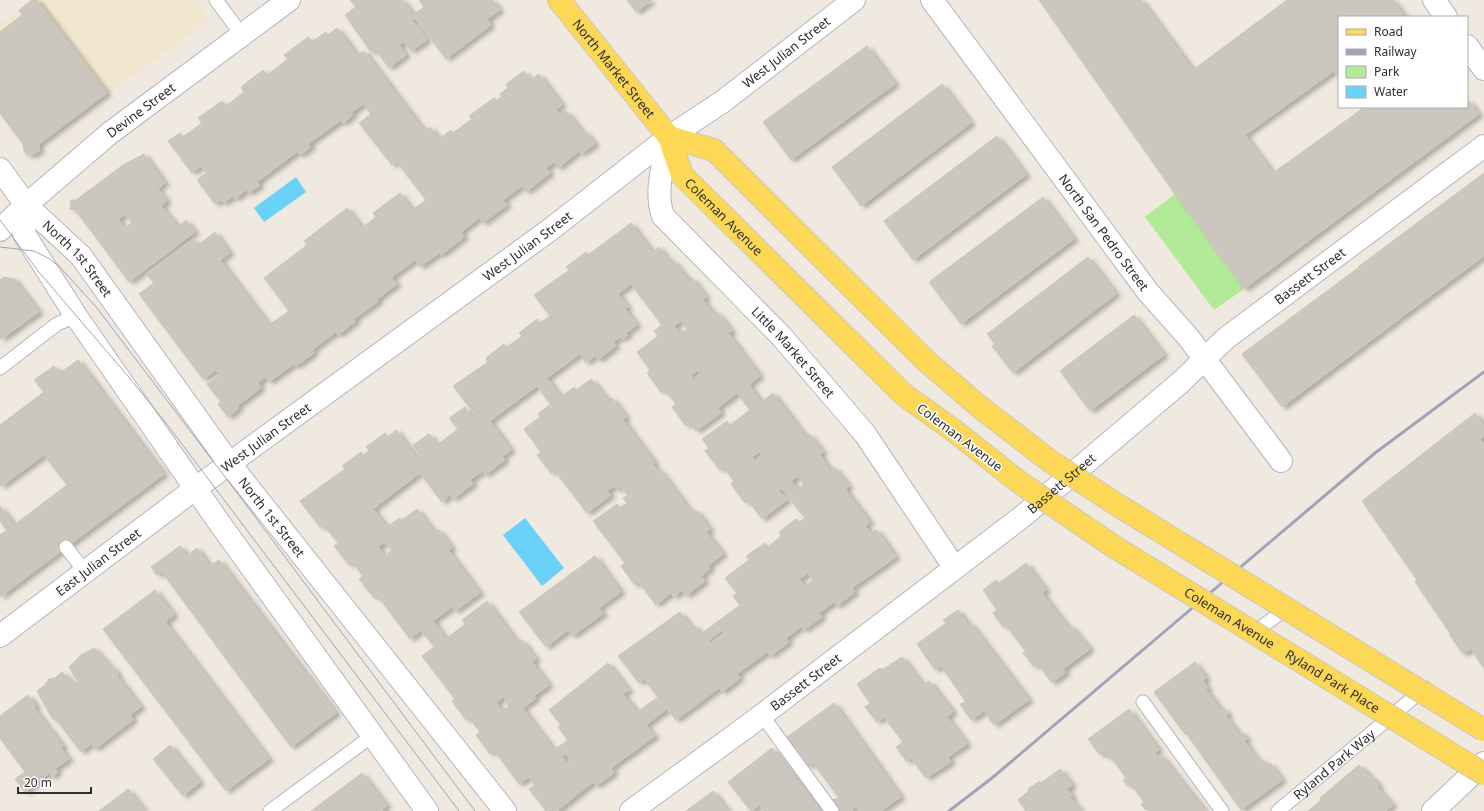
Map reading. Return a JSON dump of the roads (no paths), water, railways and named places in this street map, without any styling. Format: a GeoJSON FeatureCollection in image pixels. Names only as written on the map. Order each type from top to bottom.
{"type":"FeatureCollection","features":[{"type":"Feature","properties":{"kind":"main road","name":"North Market Street"},"geometry":{"type":"LineString","coordinates":[[559,0],[669,137]]}},
{"type":"Feature","properties":{"kind":"main road"},"geometry":{"type":"LineString","coordinates":[[669,137],[714,150],[925,360],[981,408],[1050,461],[1116,504],[1484,730]]}},
{"type":"Feature","properties":{"kind":"main road","name":"Coleman Avenue"},"geometry":{"type":"LineString","coordinates":[[669,137],[682,175],[904,395],[952,429],[1019,482],[1113,546],[1482,770]]}},
{"type":"Feature","properties":{"kind":"street","name":"Devine Street"},"geometry":{"type":"LineString","coordinates":[[0,230],[26,205],[110,133],[289,0]]}},
{"type":"Feature","properties":{"kind":"street","name":"West Julian Street"},"geometry":{"type":"LineString","coordinates":[[196,488],[525,248],[669,137],[722,102],[854,0]]}},
{"type":"Feature","properties":{"kind":"street","name":"North San Pedro Street"},"geometry":{"type":"LineString","coordinates":[[932,0],[1148,292],[1188,337],[1281,461]]}},
{"type":"Feature","properties":{"kind":"street"},"geometry":{"type":"LineString","coordinates":[[1434,0],[1445,16]]}},
{"type":"Feature","properties":{"kind":"street"},"geometry":{"type":"LineString","coordinates":[[1468,47],[1484,69]]}},
{"type":"Feature","properties":{"kind":"street","name":"Little Market Street"},"geometry":{"type":"LineString","coordinates":[[669,137],[660,191],[659,205],[663,216],[782,337],[865,434],[954,567]]}},
{"type":"Feature","properties":{"kind":"street","name":"Bassett Street"},"geometry":{"type":"LineString","coordinates":[[631,811],[762,714],[1029,511],[1182,381],[1225,338],[1484,146]]}},
{"type":"Feature","properties":{"kind":"street","name":"North 1st Street"},"geometry":{"type":"LineString","coordinates":[[0,168],[26,205],[81,256],[229,464],[505,811]]}},
{"type":"Feature","properties":{"kind":"street","name":"North 1st Street"},"geometry":{"type":"LineString","coordinates":[[26,205],[24,234],[76,316],[218,521],[427,811]]}},
{"type":"Feature","properties":{"kind":"street","name":"East Julian Street"},"geometry":{"type":"LineString","coordinates":[[0,636],[196,488]]}},
{"type":"Feature","properties":{"kind":"street"},"geometry":{"type":"LineString","coordinates":[[1433,811],[1482,770]]}},
{"type":"Feature","properties":{"kind":"lane"},"geometry":{"type":"LineString","coordinates":[[216,0],[242,35]]}},
{"type":"Feature","properties":{"kind":"lane"},"geometry":{"type":"LineString","coordinates":[[0,368],[57,324],[76,316]]}},
{"type":"Feature","properties":{"kind":"lane"},"geometry":{"type":"LineString","coordinates":[[66,547],[85,572]]}},
{"type":"Feature","properties":{"kind":"lane","name":"Ryland Park Place"},"geometry":{"type":"LineString","coordinates":[[1482,770],[1252,634],[1292,604],[1484,722]]}},
{"type":"Feature","properties":{"kind":"lane","name":"Ryland Park Way"},"geometry":{"type":"LineString","coordinates":[[1278,811],[1427,686]]}},
{"type":"Feature","properties":{"kind":"lane"},"geometry":{"type":"LineString","coordinates":[[1143,702],[1222,811]]}},
{"type":"Feature","properties":{"kind":"lane"},"geometry":{"type":"LineString","coordinates":[[762,714],[832,811]]}},
{"type":"Feature","properties":{"kind":"lane"},"geometry":{"type":"LineString","coordinates":[[270,811],[372,736]]}},
{"type":"Feature","properties":{"kind":"water"},"geometry":{"type":"Polygon","coordinates":[[[296,177],[306,192],[264,222],[254,208],[296,177]]]}},
{"type":"Feature","properties":{"kind":"water"},"geometry":{"type":"Polygon","coordinates":[[[525,518],[564,568],[542,586],[503,535],[525,518]]]}},
{"type":"Feature","properties":{"kind":"tram line"},"geometry":{"type":"LineString","coordinates":[[0,220],[38,271],[166,423],[459,811]]}},
{"type":"Feature","properties":{"kind":"tram line"},"geometry":{"type":"LineString","coordinates":[[0,247],[34,251],[48,258],[59,266],[97,308],[475,811]]}},
{"type":"Feature","properties":{"kind":"railway"},"geometry":{"type":"LineString","coordinates":[[949,811],[992,778],[1375,453],[1484,372]]}}]}
